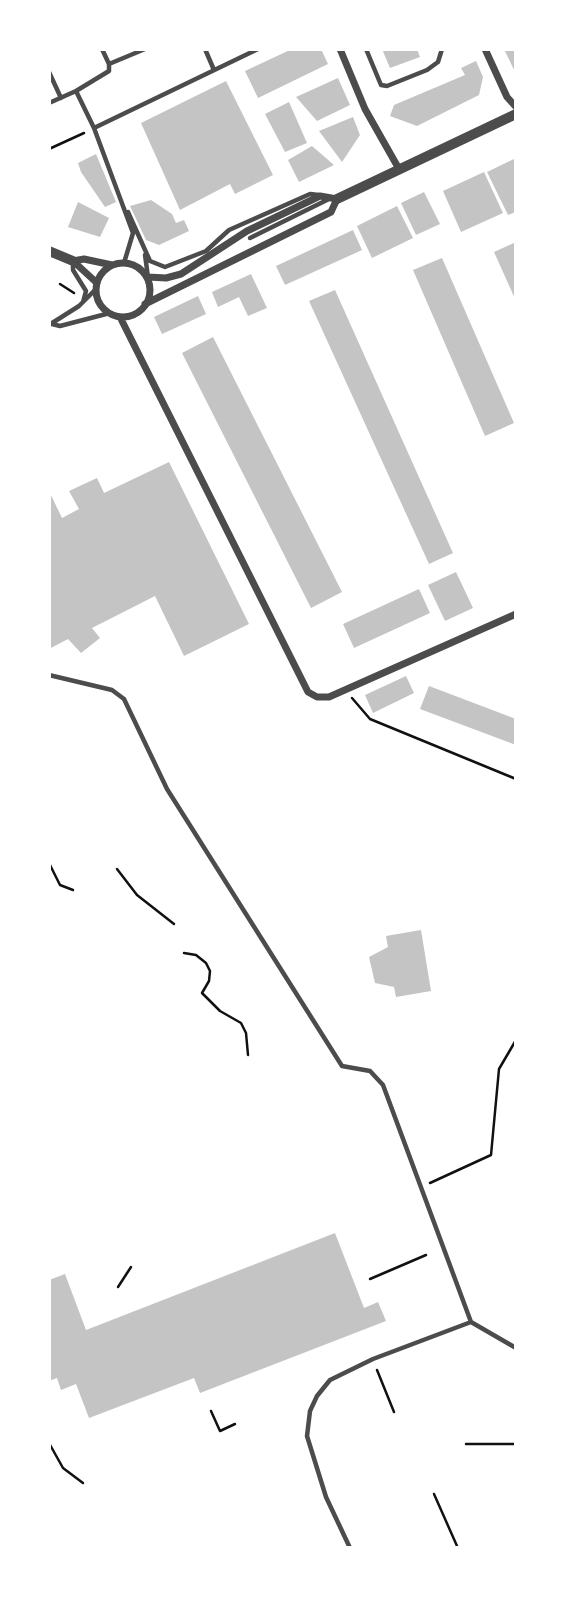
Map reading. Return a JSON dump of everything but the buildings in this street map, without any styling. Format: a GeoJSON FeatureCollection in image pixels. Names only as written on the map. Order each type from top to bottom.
{"type":"FeatureCollection","features":[{"type":"Feature","properties":{"kind":"street"},"geometry":{"type":"LineString","coordinates":[[340,49],[365,109],[399,169]]}},
{"type":"Feature","properties":{"kind":"street"},"geometry":{"type":"LineString","coordinates":[[485,49],[508,97],[516,107]]}},
{"type":"Feature","properties":{"kind":"street"},"geometry":{"type":"LineString","coordinates":[[73,261],[84,259],[113,265],[124,263],[133,265],[148,277],[166,278],[181,274],[247,232],[320,196],[334,198],[516,114]]}},
{"type":"Feature","properties":{"kind":"street"},"geometry":{"type":"LineString","coordinates":[[113,265],[101,275],[97,286],[99,301],[110,313],[120,317],[136,313],[145,304],[331,212],[334,198]]}},
{"type":"Feature","properties":{"kind":"street"},"geometry":{"type":"LineString","coordinates":[[49,251],[73,261],[97,286]]}},
{"type":"Feature","properties":{"kind":"street"},"geometry":{"type":"LineString","coordinates":[[145,304],[150,293],[148,277]]}},
{"type":"Feature","properties":{"kind":"street"},"geometry":{"type":"LineString","coordinates":[[120,317],[307,692],[317,697],[329,696],[516,614]]}},
{"type":"Feature","properties":{"kind":"lane"},"geometry":{"type":"LineString","coordinates":[[49,103],[104,77],[109,64],[102,49]]}},
{"type":"Feature","properties":{"kind":"lane"},"geometry":{"type":"LineString","coordinates":[[109,64],[145,49]]}},
{"type":"Feature","properties":{"kind":"lane"},"geometry":{"type":"LineString","coordinates":[[205,49],[214,70]]}},
{"type":"Feature","properties":{"kind":"lane"},"geometry":{"type":"LineString","coordinates":[[94,128],[258,49]]}},
{"type":"Feature","properties":{"kind":"lane"},"geometry":{"type":"LineString","coordinates":[[366,49],[381,85],[387,86],[427,70],[438,62],[442,49]]}},
{"type":"Feature","properties":{"kind":"lane"},"geometry":{"type":"LineString","coordinates":[[49,72],[61,98]]}},
{"type":"Feature","properties":{"kind":"lane"},"geometry":{"type":"LineString","coordinates":[[76,91],[143,247],[150,261],[156,265],[172,266],[206,251],[229,230],[310,194],[320,196]]}},
{"type":"Feature","properties":{"kind":"lane"},"geometry":{"type":"LineString","coordinates":[[250,238],[334,198]]}},
{"type":"Feature","properties":{"kind":"lane"},"geometry":{"type":"LineString","coordinates":[[124,263],[133,233],[127,212]]}},
{"type":"Feature","properties":{"kind":"lane"},"geometry":{"type":"LineString","coordinates":[[143,247],[148,277]]}},
{"type":"Feature","properties":{"kind":"lane"},"geometry":{"type":"LineString","coordinates":[[73,261],[73,270],[86,291],[83,302]]}},
{"type":"Feature","properties":{"kind":"lane"},"geometry":{"type":"LineString","coordinates":[[51,324],[83,302],[97,286]]}},
{"type":"Feature","properties":{"kind":"lane"},"geometry":{"type":"LineString","coordinates":[[51,324],[60,326],[110,313]]}},
{"type":"Feature","properties":{"kind":"lane"},"geometry":{"type":"LineString","coordinates":[[49,675],[112,690],[124,699],[167,789],[342,1066],[370,1071],[383,1085],[471,1322],[516,1348]]}},
{"type":"Feature","properties":{"kind":"lane"},"geometry":{"type":"LineString","coordinates":[[350,1548],[326,1497],[307,1436],[310,1411],[317,1396],[330,1380],[373,1359],[471,1322]]}},
{"type":"Feature","properties":{"kind":"path"},"geometry":{"type":"LineString","coordinates":[[49,149],[94,128]]}},
{"type":"Feature","properties":{"kind":"path"},"geometry":{"type":"LineString","coordinates":[[351,698],[370,719],[516,779]]}},
{"type":"Feature","properties":{"kind":"path"},"geometry":{"type":"LineString","coordinates":[[49,863],[60,885],[73,890]]}},
{"type":"Feature","properties":{"kind":"path"},"geometry":{"type":"LineString","coordinates":[[117,869],[137,895],[174,924]]}},
{"type":"Feature","properties":{"kind":"path"},"geometry":{"type":"LineString","coordinates":[[184,953],[196,955],[206,964],[210,971],[209,981],[202,993],[204,999],[241,1023],[248,1042],[248,1055]]}},
{"type":"Feature","properties":{"kind":"path"},"geometry":{"type":"LineString","coordinates":[[421,1187],[491,1155],[499,1069],[516,1040]]}},
{"type":"Feature","properties":{"kind":"path"},"geometry":{"type":"LineString","coordinates":[[370,1279],[426,1255]]}},
{"type":"Feature","properties":{"kind":"path"},"geometry":{"type":"LineString","coordinates":[[118,1287],[131,1268]]}},
{"type":"Feature","properties":{"kind":"path"},"geometry":{"type":"LineString","coordinates":[[373,1359],[394,1412]]}},
{"type":"Feature","properties":{"kind":"path"},"geometry":{"type":"LineString","coordinates":[[211,1411],[220,1431],[235,1424]]}},
{"type":"Feature","properties":{"kind":"path"},"geometry":{"type":"LineString","coordinates":[[49,1443],[63,1468],[83,1483]]}},
{"type":"Feature","properties":{"kind":"path"},"geometry":{"type":"LineString","coordinates":[[466,1444],[516,1444]]}},
{"type":"Feature","properties":{"kind":"path"},"geometry":{"type":"LineString","coordinates":[[434,1493],[457,1546]]}}]}
